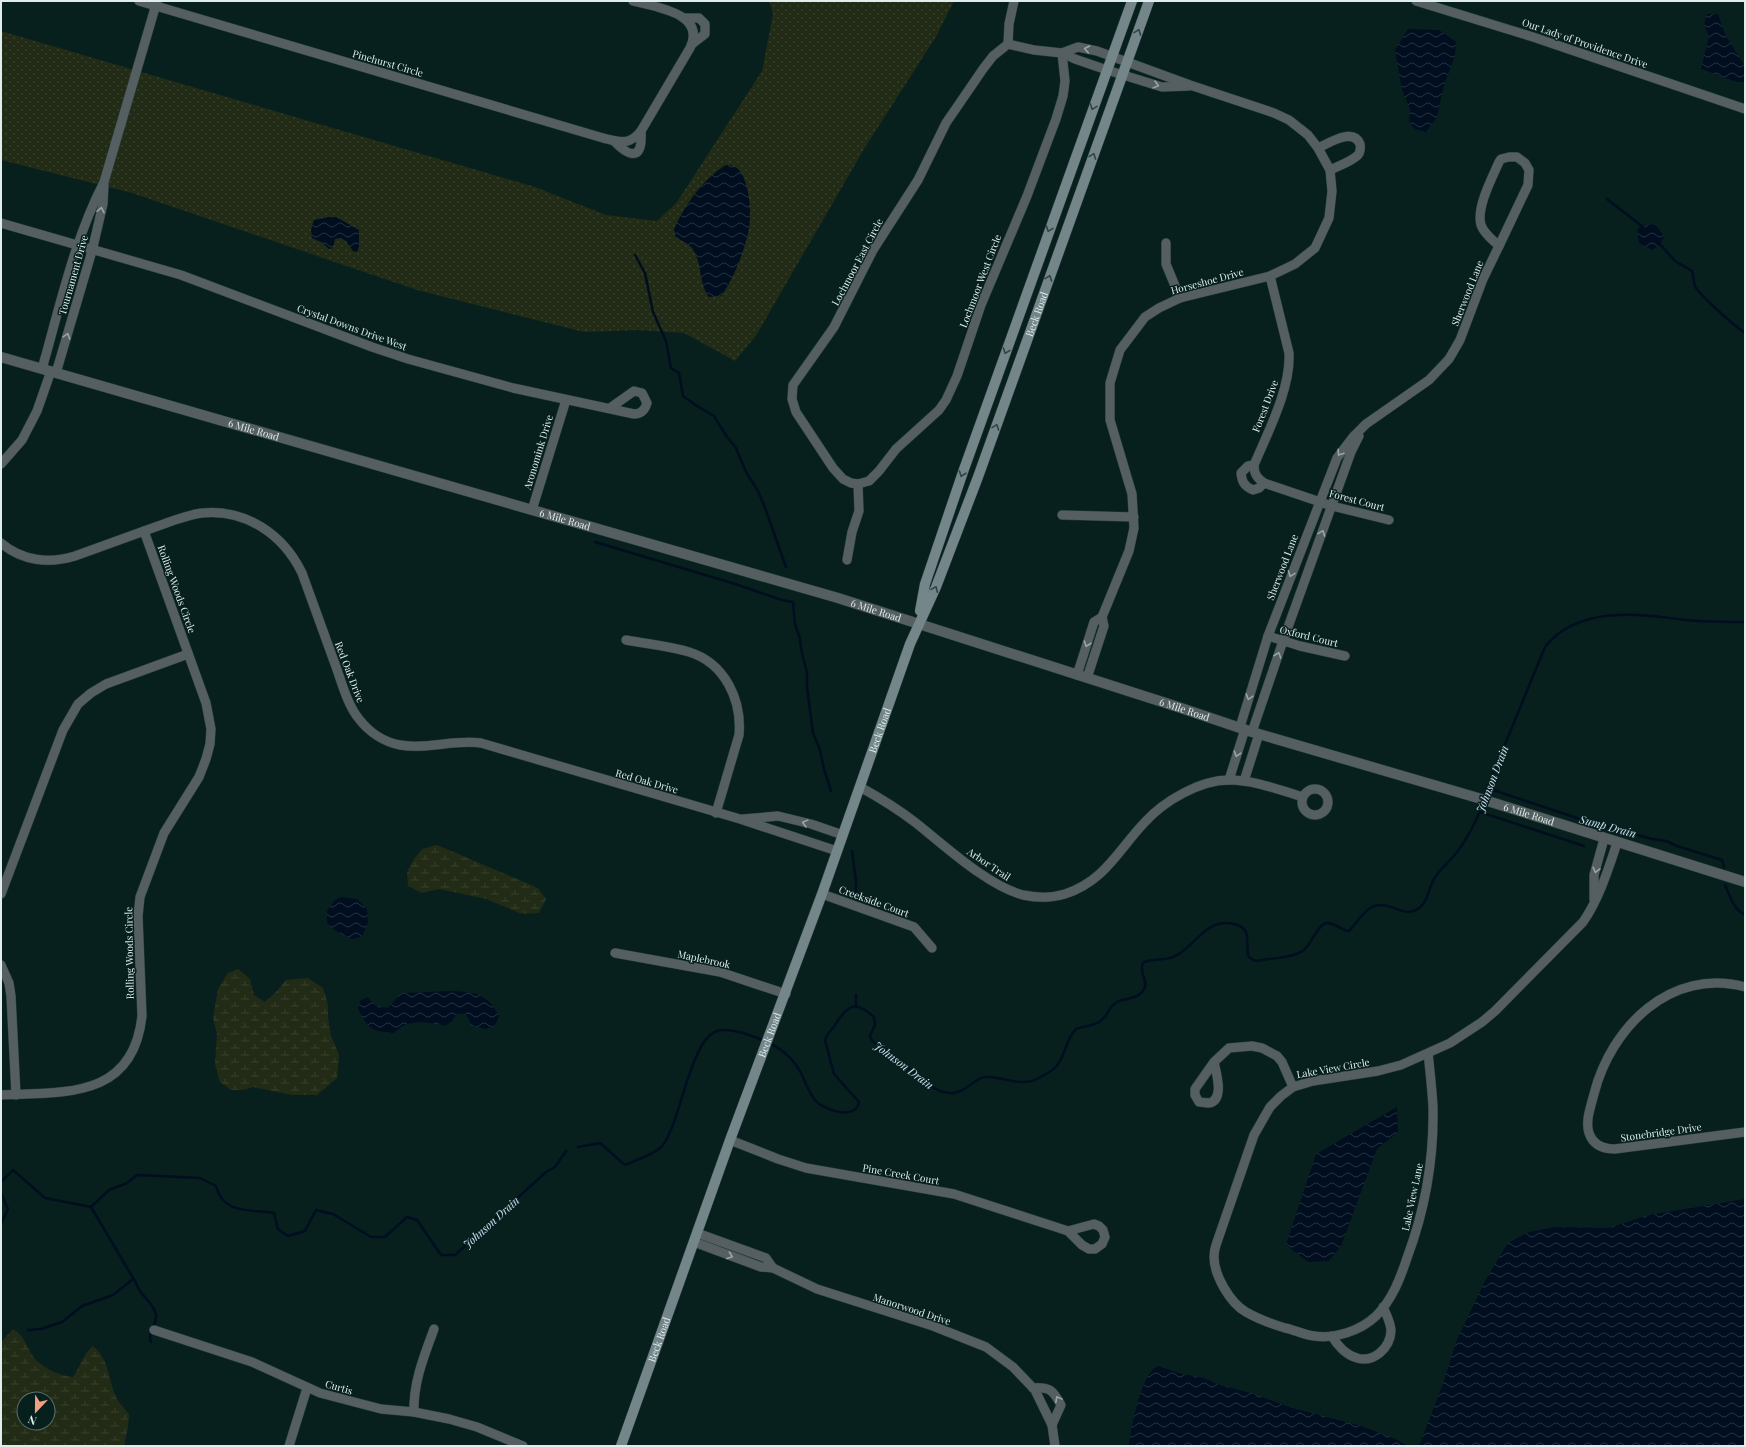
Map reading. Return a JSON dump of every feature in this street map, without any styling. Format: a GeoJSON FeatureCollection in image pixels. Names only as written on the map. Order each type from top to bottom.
{"type":"FeatureCollection","features":[{"type":"Feature","properties":{"kind":"main road","name":"Beck Road"},"geometry":{"type":"LineString","coordinates":[[918,624],[925,584],[963,472],[1132,1]]}},
{"type":"Feature","properties":{"kind":"main road","name":"Beck Road"},"geometry":{"type":"LineString","coordinates":[[621,1446],[730,1140],[786,994],[918,624],[936,587],[978,477],[1149,1]]}},
{"type":"Feature","properties":{"kind":"street","name":"Pinehurst Circle"},"geometry":{"type":"LineString","coordinates":[[139,1],[156,3],[614,141],[622,142],[630,141],[637,137],[692,44],[705,34],[705,24],[699,18],[685,18],[678,14],[633,1]]}},
{"type":"Feature","properties":{"kind":"street"},"geometry":{"type":"LineString","coordinates":[[1014,1],[1009,24],[1008,44],[1034,50],[1062,52]]}},
{"type":"Feature","properties":{"kind":"street","name":"Our Lady of Providence Drive"},"geometry":{"type":"LineString","coordinates":[[1416,1],[1533,37],[1745,109]]}},
{"type":"Feature","properties":{"kind":"street","name":"Tournament Drive"},"geometry":{"type":"LineString","coordinates":[[50,371],[92,251],[102,204],[104,182],[156,3]]}},
{"type":"Feature","properties":{"kind":"street"},"geometry":{"type":"LineString","coordinates":[[685,18],[693,30],[694,35],[692,44]]}},
{"type":"Feature","properties":{"kind":"street","name":"Lochmoor East Circle"},"geometry":{"type":"LineString","coordinates":[[858,484],[851,483],[843,479],[829,462],[796,412],[792,399],[793,385],[834,327],[873,250],[914,186],[946,124],[993,56],[1008,44]]}},
{"type":"Feature","properties":{"kind":"street","name":"Horseshoe Drive"},"geometry":{"type":"LineString","coordinates":[[1062,52],[1078,47],[1097,51],[1190,85],[1274,113],[1289,120],[1308,135],[1318,148],[1330,170],[1332,191],[1329,218],[1314,248],[1295,264],[1270,276],[1180,298],[1159,308],[1145,317],[1120,350],[1110,383],[1110,420],[1132,494],[1134,528],[1129,551],[1102,616],[1094,622],[1077,675]]}},
{"type":"Feature","properties":{"kind":"street","name":"Horseshoe Drive"},"geometry":{"type":"LineString","coordinates":[[1062,52],[1075,59],[1106,70],[1162,87],[1190,85]]}},
{"type":"Feature","properties":{"kind":"street","name":"Lochmoor West Circle"},"geometry":{"type":"LineString","coordinates":[[858,484],[869,480],[879,471],[896,449],[939,410],[946,400],[981,304],[1027,196],[1056,119],[1063,96],[1065,81],[1062,52]]}},
{"type":"Feature","properties":{"kind":"street","name":"Pinehurst Circle"},"geometry":{"type":"LineString","coordinates":[[614,141],[624,150],[632,154],[636,153],[642,145],[641,131]]}},
{"type":"Feature","properties":{"kind":"street"},"geometry":{"type":"LineString","coordinates":[[1318,148],[1348,135],[1355,137],[1360,143],[1361,149],[1358,155],[1330,170]]}},
{"type":"Feature","properties":{"kind":"street","name":"Sherwood Lane"},"geometry":{"type":"LineString","coordinates":[[1249,731],[1268,636],[1319,501],[1337,458],[1366,424],[1429,380],[1449,359],[1460,340],[1483,280],[1528,185],[1529,170],[1525,163],[1517,157],[1501,159],[1498,162],[1480,213],[1481,226],[1489,237],[1499,246]]}},
{"type":"Feature","properties":{"kind":"street","name":"Tournament Drive"},"geometry":{"type":"LineString","coordinates":[[50,371],[77,246],[93,203],[104,182]]}},
{"type":"Feature","properties":{"kind":"street","name":"Crystal Downs Drive West"},"geometry":{"type":"LineString","coordinates":[[1,223],[92,251],[180,275],[408,359],[513,388],[610,408]]}},
{"type":"Feature","properties":{"kind":"street"},"geometry":{"type":"LineString","coordinates":[[1166,243],[1166,264],[1180,298]]}},
{"type":"Feature","properties":{"kind":"street","name":"Forest Drive"},"geometry":{"type":"LineString","coordinates":[[1254,465],[1284,389],[1290,365],[1289,353],[1270,276]]}},
{"type":"Feature","properties":{"kind":"street","name":"6 Mile Road"},"geometry":{"type":"LineString","coordinates":[[1,357],[845,601],[1249,731],[1478,798],[1604,839],[1745,882]]}},
{"type":"Feature","properties":{"kind":"street"},"geometry":{"type":"LineString","coordinates":[[1,464],[22,440],[37,411],[50,371]]}},
{"type":"Feature","properties":{"kind":"street","name":"Aronomink Drive"},"geometry":{"type":"LineString","coordinates":[[532,510],[566,400]]}},
{"type":"Feature","properties":{"kind":"street","name":"Sherwood Lane"},"geometry":{"type":"LineString","coordinates":[[1249,731],[1351,452],[1366,424]]}},
{"type":"Feature","properties":{"kind":"street"},"geometry":{"type":"LineString","coordinates":[[1264,483],[1259,488],[1253,490],[1247,487],[1242,480],[1241,473],[1248,466],[1254,465],[1254,472],[1264,483],[1319,501]]}},
{"type":"Feature","properties":{"kind":"street"},"geometry":{"type":"LineString","coordinates":[[847,560],[852,532],[859,511],[858,484]]}},
{"type":"Feature","properties":{"kind":"street","name":"Forest Court"},"geometry":{"type":"LineString","coordinates":[[1319,501],[1332,506],[1389,520]]}},
{"type":"Feature","properties":{"kind":"street","name":"Red Oak Drive"},"geometry":{"type":"LineString","coordinates":[[1,543],[23,556],[40,560],[56,560],[75,556],[189,516],[215,513],[234,515],[249,520],[277,538],[291,553],[302,573],[351,707],[366,727],[384,740],[399,745],[413,746],[430,746],[458,742],[481,743],[740,819],[837,851]]}},
{"type":"Feature","properties":{"kind":"street"},"geometry":{"type":"LineString","coordinates":[[1062,515],[1134,517]]}},
{"type":"Feature","properties":{"kind":"street","name":"Rolling Woods Circle"},"geometry":{"type":"LineString","coordinates":[[1,1095],[75,1091],[96,1085],[110,1077],[120,1068],[130,1055],[136,1043],[142,1016],[138,916],[140,897],[164,833],[199,777],[210,744],[208,711],[144,531]]}},
{"type":"Feature","properties":{"kind":"street","name":"Horseshoe Drive"},"geometry":{"type":"LineString","coordinates":[[1088,678],[1104,626],[1102,616]]}},
{"type":"Feature","properties":{"kind":"street","name":"Oxford Court"},"geometry":{"type":"LineString","coordinates":[[1268,636],[1345,656]]}},
{"type":"Feature","properties":{"kind":"street"},"geometry":{"type":"LineString","coordinates":[[626,640],[690,653],[713,666],[729,685],[738,706],[740,724],[739,735],[716,813]]}},
{"type":"Feature","properties":{"kind":"street"},"geometry":{"type":"LineString","coordinates":[[1,894],[4,877],[63,730],[78,704],[90,693],[106,684],[188,654]]}},
{"type":"Feature","properties":{"kind":"street"},"geometry":{"type":"LineString","coordinates":[[1229,780],[1249,731]]}},
{"type":"Feature","properties":{"kind":"street"},"geometry":{"type":"LineString","coordinates":[[1244,781],[1249,731]]}},
{"type":"Feature","properties":{"kind":"street","name":"Arbor Trail"},"geometry":{"type":"LineString","coordinates":[[860,787],[890,803],[926,832],[998,884],[1012,892],[1024,895],[1050,897],[1074,891],[1096,879],[1108,867],[1144,823],[1163,806],[1192,789],[1229,780],[1244,781],[1259,783],[1303,797]]}},
{"type":"Feature","properties":{"kind":"street","name":"Red Oak Drive"},"geometry":{"type":"LineString","coordinates":[[740,819],[778,816],[811,824],[842,835]]}},
{"type":"Feature","properties":{"kind":"street","name":"Lake View Circle"},"geometry":{"type":"LineString","coordinates":[[1594,902],[1594,874],[1604,839]]}},
{"type":"Feature","properties":{"kind":"street","name":"Lake View Circle"},"geometry":{"type":"LineString","coordinates":[[1360,1327],[1344,1334],[1314,1336],[1271,1323],[1246,1312],[1231,1300],[1218,1274],[1214,1257],[1216,1245],[1254,1135],[1270,1107],[1293,1087],[1313,1082],[1378,1071],[1401,1065],[1450,1043],[1482,1022],[1583,922],[1605,879],[1617,843]]}},
{"type":"Feature","properties":{"kind":"street","name":"Creekside Court"},"geometry":{"type":"LineString","coordinates":[[822,894],[914,927],[932,948]]}},
{"type":"Feature","properties":{"kind":"street","name":"Maplebrook"},"geometry":{"type":"LineString","coordinates":[[614,953],[720,972],[786,994]]}},
{"type":"Feature","properties":{"kind":"street"},"geometry":{"type":"LineString","coordinates":[[1,965],[9,984],[11,996],[16,1095]]}},
{"type":"Feature","properties":{"kind":"street","name":"Stonebridge Drive"},"geometry":{"type":"LineString","coordinates":[[1745,987],[1728,984],[1691,986],[1665,996],[1643,1012],[1626,1028],[1605,1064],[1595,1090],[1587,1126],[1592,1140],[1599,1146],[1615,1149],[1649,1146],[1745,1132]]}},
{"type":"Feature","properties":{"kind":"street"},"geometry":{"type":"LineString","coordinates":[[1214,1062],[1229,1048],[1252,1046],[1262,1048],[1271,1052],[1282,1062],[1293,1087]]}},
{"type":"Feature","properties":{"kind":"street","name":"Lake View Lane"},"geometry":{"type":"LineString","coordinates":[[1360,1327],[1375,1317],[1389,1300],[1400,1278],[1419,1225],[1428,1181],[1432,1143],[1433,1107],[1428,1053]]}},
{"type":"Feature","properties":{"kind":"street","name":"Pine Creek Court"},"geometry":{"type":"LineString","coordinates":[[730,1140],[778,1159],[806,1168],[954,1194],[1068,1231]]}},
{"type":"Feature","properties":{"kind":"street","name":"Manorwood Drive"},"geometry":{"type":"LineString","coordinates":[[695,1238],[766,1258],[773,1268],[817,1289],[933,1326],[986,1346],[1013,1368],[1033,1388],[1052,1426],[1054,1446]]}},
{"type":"Feature","properties":{"kind":"street"},"geometry":{"type":"LineString","coordinates":[[1332,1336],[1338,1346],[1357,1358],[1372,1358],[1383,1351],[1389,1340],[1391,1330],[1383,1307]]}},
{"type":"Feature","properties":{"kind":"street"},"geometry":{"type":"LineString","coordinates":[[414,1412],[414,1398],[417,1380],[434,1329]]}},
{"type":"Feature","properties":{"kind":"street","name":"Curtis"},"geometry":{"type":"LineString","coordinates":[[154,1330],[252,1362],[308,1388],[342,1400],[381,1409],[414,1412],[449,1419],[477,1427],[523,1446]]}},
{"type":"Feature","properties":{"kind":"street"},"geometry":{"type":"LineString","coordinates":[[288,1446],[308,1388]]}},
{"type":"Feature","properties":{"kind":"street","name":"Manorwood Drive"},"geometry":{"type":"LineString","coordinates":[[1033,1388],[1045,1388],[1055,1393],[1061,1405],[1052,1426]]}},
{"type":"Feature","properties":{"kind":"green space"},"geometry":{"type":"Polygon","coordinates":[[[769,1],[954,1],[937,35],[864,149],[757,334],[735,361],[684,333],[638,330],[584,332],[417,290],[132,193],[1,160],[1,31],[535,187],[606,215],[657,221],[677,202],[762,71],[773,14],[769,1]]]}},
{"type":"Feature","properties":{"kind":"green space"},"geometry":{"type":"Polygon","coordinates":[[[437,845],[538,888],[546,899],[539,913],[522,914],[486,899],[439,889],[422,893],[408,886],[407,872],[414,859],[422,849],[437,845]]]}},
{"type":"Feature","properties":{"kind":"green space"},"geometry":{"type":"Polygon","coordinates":[[[238,969],[250,979],[254,995],[265,1002],[286,980],[308,978],[323,988],[328,1005],[331,1036],[339,1055],[337,1078],[317,1095],[292,1095],[253,1087],[243,1090],[231,1090],[220,1082],[215,1064],[217,1034],[213,1018],[218,989],[228,973],[238,969]]]}},
{"type":"Feature","properties":{"kind":"green space"},"geometry":{"type":"Polygon","coordinates":[[[13,1329],[23,1339],[36,1360],[58,1374],[73,1377],[84,1357],[93,1346],[99,1352],[106,1364],[117,1399],[129,1414],[124,1446],[1,1446],[1,1342],[13,1329]]]}},
{"type":"Feature","properties":{"kind":"water"},"geometry":{"type":"Polygon","coordinates":[[[1707,14],[1718,14],[1725,34],[1745,67],[1745,82],[1737,82],[1701,69],[1709,36],[1704,25],[1707,14]]]}},
{"type":"Feature","properties":{"kind":"water"},"geometry":{"type":"Polygon","coordinates":[[[1408,29],[1439,30],[1456,42],[1455,56],[1444,85],[1437,117],[1426,132],[1415,129],[1409,123],[1410,109],[1402,90],[1395,50],[1408,29]]]}},
{"type":"Feature","properties":{"kind":"water"},"geometry":{"type":"Polygon","coordinates":[[[726,165],[734,166],[744,177],[750,204],[750,221],[745,245],[726,290],[721,296],[709,297],[703,285],[695,253],[691,247],[675,236],[674,229],[689,202],[702,185],[726,165]]]}},
{"type":"Feature","properties":{"kind":"water"},"geometry":{"type":"Polygon","coordinates":[[[336,217],[359,230],[359,246],[357,252],[353,251],[346,241],[341,238],[335,239],[333,248],[329,249],[321,242],[312,238],[311,230],[314,220],[336,217]]]}},
{"type":"Feature","properties":{"kind":"water"},"geometry":{"type":"Polygon","coordinates":[[[1655,224],[1664,236],[1660,245],[1652,250],[1639,243],[1637,230],[1641,226],[1655,224]]]}},
{"type":"Feature","properties":{"kind":"water"},"geometry":{"type":"Polygon","coordinates":[[[341,897],[357,899],[367,909],[368,922],[362,937],[352,939],[334,930],[327,923],[327,911],[335,900],[341,897]]]}},
{"type":"Feature","properties":{"kind":"water"},"geometry":{"type":"Polygon","coordinates":[[[453,991],[469,992],[481,996],[491,1003],[499,1016],[495,1026],[485,1029],[471,1025],[465,1014],[457,1014],[452,1021],[445,1026],[420,1022],[410,1023],[401,1027],[394,1033],[375,1030],[372,1028],[365,1021],[358,1009],[360,1001],[367,997],[376,1006],[388,1008],[401,993],[453,991]]]}},
{"type":"Feature","properties":{"kind":"water"},"geometry":{"type":"Polygon","coordinates":[[[1397,1107],[1398,1132],[1377,1149],[1341,1246],[1329,1261],[1308,1262],[1286,1245],[1316,1154],[1397,1107]]]}},
{"type":"Feature","properties":{"kind":"water"},"geometry":{"type":"Polygon","coordinates":[[[1745,1199],[1745,1446],[1419,1446],[1444,1381],[1456,1342],[1485,1281],[1508,1243],[1529,1232],[1555,1227],[1608,1228],[1649,1215],[1745,1199]]]}},
{"type":"Feature","properties":{"kind":"water"},"geometry":{"type":"Polygon","coordinates":[[[1159,1366],[1182,1374],[1204,1378],[1217,1384],[1254,1394],[1289,1407],[1361,1426],[1396,1439],[1407,1446],[1129,1446],[1132,1427],[1142,1389],[1147,1378],[1153,1370],[1159,1366]]]}},
{"type":"Feature","properties":{"kind":"waterway"},"geometry":{"type":"LineString","coordinates":[[1607,199],[1643,227]]}},
{"type":"Feature","properties":{"kind":"waterway"},"geometry":{"type":"LineString","coordinates":[[1659,243],[1675,261],[1692,271],[1695,286],[1703,296],[1726,318],[1745,333]]}},
{"type":"Feature","properties":{"kind":"waterway"},"geometry":{"type":"LineString","coordinates":[[635,255],[645,273],[653,312],[666,341],[671,368],[679,373],[683,396],[714,416],[736,448],[746,472],[758,491],[764,505],[786,567]]}},
{"type":"Feature","properties":{"kind":"waterway"},"geometry":{"type":"LineString","coordinates":[[595,542],[732,583],[782,600],[793,602],[795,624],[800,639],[807,673],[807,687],[813,733],[820,750],[831,791]]}},
{"type":"Feature","properties":{"kind":"waterway","name":"Johnson Drain"},"geometry":{"type":"LineString","coordinates":[[1485,797],[1487,788],[1545,647],[1559,634],[1575,624],[1592,618],[1611,616],[1630,615],[1701,621],[1745,622]]}},
{"type":"Feature","properties":{"kind":"waterway","name":"Sump Drain"},"geometry":{"type":"LineString","coordinates":[[1487,788],[1577,818],[1652,839],[1666,841],[1677,846],[1722,860],[1724,867]]}},
{"type":"Feature","properties":{"kind":"waterway","name":"Johnson Drain"},"geometry":{"type":"LineString","coordinates":[[769,1043],[780,1049],[792,1061],[802,1075],[809,1091],[819,1104],[839,1112],[852,1111],[857,1108],[859,1102],[834,1074],[825,1040],[845,1011],[853,1007],[862,1008],[874,1017],[875,1025],[870,1036],[872,1041],[886,1049],[896,1060],[935,1089],[947,1093],[958,1092],[977,1080],[985,1077],[1020,1082],[1034,1080],[1057,1066],[1070,1037],[1076,1029],[1099,1022],[1114,1004],[1121,1000],[1136,997],[1142,993],[1145,986],[1142,970],[1143,963],[1150,960],[1167,959],[1175,956],[1209,928],[1224,923],[1234,924],[1244,929],[1247,934],[1248,956],[1257,961],[1289,956],[1301,952],[1305,949],[1320,927],[1326,923],[1349,931],[1368,909],[1378,905],[1389,906],[1410,912],[1416,910],[1423,904],[1432,883],[1440,870],[1457,853],[1466,839],[1478,816],[1483,802]]}},
{"type":"Feature","properties":{"kind":"waterway"},"geometry":{"type":"LineString","coordinates":[[1480,812],[1584,846]]}},
{"type":"Feature","properties":{"kind":"waterway"},"geometry":{"type":"LineString","coordinates":[[852,851],[856,882],[856,900]]}},
{"type":"Feature","properties":{"kind":"waterway","name":"Sump Drain"},"geometry":{"type":"LineString","coordinates":[[1725,885],[1735,906],[1745,915]]}},
{"type":"Feature","properties":{"kind":"waterway"},"geometry":{"type":"LineString","coordinates":[[856,995],[856,1007]]}},
{"type":"Feature","properties":{"kind":"waterway","name":"Johnson Drain"},"geometry":{"type":"LineString","coordinates":[[578,1147],[600,1143],[625,1165],[651,1154],[663,1145],[669,1134],[693,1065],[700,1049],[708,1037],[717,1031],[729,1030],[765,1041]]}},
{"type":"Feature","properties":{"kind":"waterway","name":"Johnson Drain"},"geometry":{"type":"LineString","coordinates":[[91,1207],[109,1190],[127,1183],[137,1175],[200,1178],[216,1186],[225,1202],[231,1206],[239,1209],[274,1213],[278,1229],[288,1236],[305,1231],[316,1210],[333,1214],[371,1237],[385,1237],[407,1217],[417,1220],[441,1255],[455,1255],[546,1172],[555,1167],[566,1151]]}},
{"type":"Feature","properties":{"kind":"waterway","name":"Johnson Drain"},"geometry":{"type":"LineString","coordinates":[[1,1182],[13,1170],[45,1198],[91,1207]]}},
{"type":"Feature","properties":{"kind":"waterway","name":"Johnson Drain"},"geometry":{"type":"LineString","coordinates":[[1,1193],[8,1209],[1,1224]]}},
{"type":"Feature","properties":{"kind":"waterway"},"geometry":{"type":"LineString","coordinates":[[91,1207],[140,1291],[155,1310],[156,1319],[150,1335],[151,1342]]}},
{"type":"Feature","properties":{"kind":"waterway"},"geometry":{"type":"LineString","coordinates":[[28,1330],[41,1329],[62,1322],[82,1306],[113,1295],[133,1279]]}}]}
